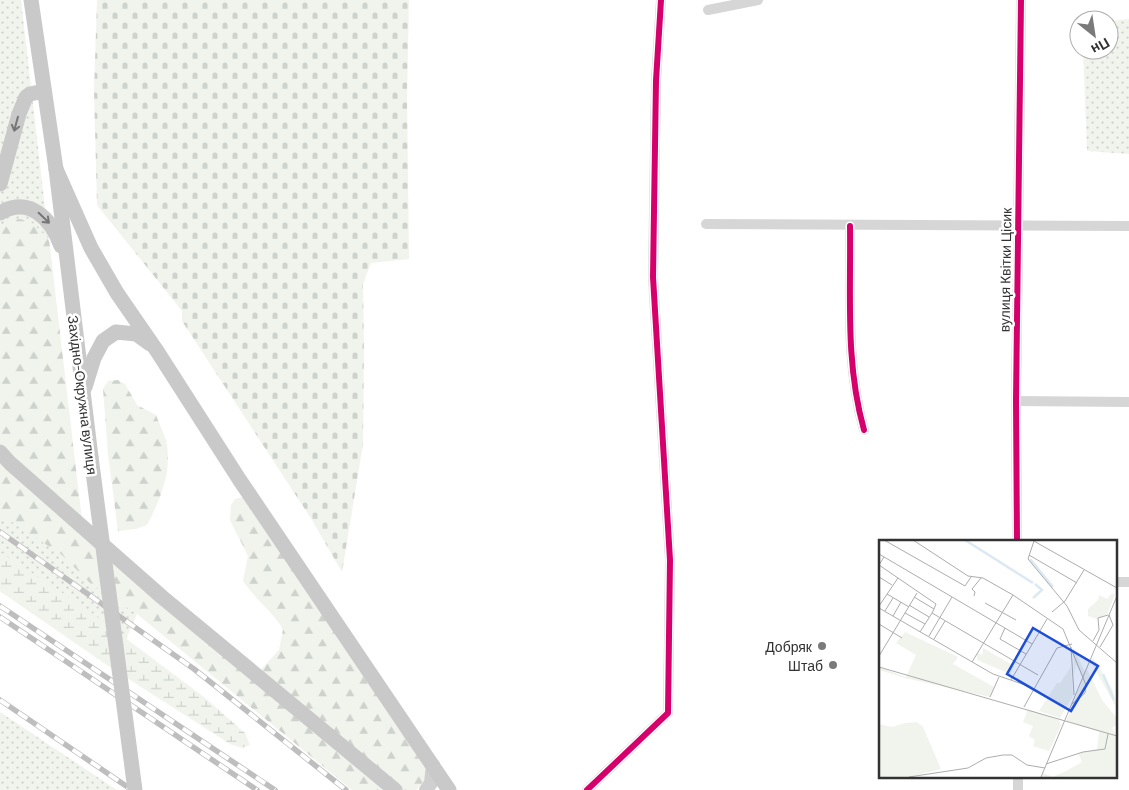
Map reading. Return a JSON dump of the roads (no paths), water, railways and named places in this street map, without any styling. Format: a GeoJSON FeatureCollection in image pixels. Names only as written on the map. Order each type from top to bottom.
{"type":"FeatureCollection","features":[{"type":"Feature","properties":{"kind":"main road","name":"Західно-Окружна вулиця"},"geometry":{"type":"LineString","coordinates":[[31,0],[56,169],[91,457],[135,790]]}},
{"type":"Feature","properties":{"kind":"main road"},"geometry":{"type":"LineString","coordinates":[[0,184],[19,114],[26,97],[30,94],[44,91]]}},
{"type":"Feature","properties":{"kind":"main road"},"geometry":{"type":"LineString","coordinates":[[56,169],[91,248],[117,293],[239,479],[449,790]]}},
{"type":"Feature","properties":{"kind":"main road"},"geometry":{"type":"LineString","coordinates":[[0,213],[13,207],[34,210],[42,215],[52,226],[60,242],[67,265]]}},
{"type":"Feature","properties":{"kind":"main road"},"geometry":{"type":"LineString","coordinates":[[84,393],[94,358],[103,341],[116,332],[136,334],[147,341],[165,364]]}},
{"type":"Feature","properties":{"kind":"main road"},"geometry":{"type":"LineString","coordinates":[[0,452],[83,529],[162,597],[395,790]]}},
{"type":"Feature","properties":{"kind":"main road"},"geometry":{"type":"LineString","coordinates":[[426,790],[431,783],[433,765]]}},
{"type":"Feature","properties":{"kind":"street"},"geometry":{"type":"LineString","coordinates":[[587,790],[668,713],[670,560],[653,277],[656,81],[661,0]]}},
{"type":"Feature","properties":{"kind":"street"},"geometry":{"type":"LineString","coordinates":[[708,10],[758,0]]}},
{"type":"Feature","properties":{"kind":"street","name":"вулиця Квітки Цісик"},"geometry":{"type":"LineString","coordinates":[[1017,540],[1016,401],[1021,0]]}},
{"type":"Feature","properties":{"kind":"street"},"geometry":{"type":"LineString","coordinates":[[706,224],[1129,226]]}},
{"type":"Feature","properties":{"kind":"street"},"geometry":{"type":"LineString","coordinates":[[850,226],[848,304],[856,401],[864,430]]}},
{"type":"Feature","properties":{"kind":"street"},"geometry":{"type":"LineString","coordinates":[[1016,401],[1129,402]]}},
{"type":"Feature","properties":{"kind":"street"},"geometry":{"type":"LineString","coordinates":[[1116,582],[1129,582]]}},
{"type":"Feature","properties":{"kind":"railway"},"geometry":{"type":"LineString","coordinates":[[0,532],[194,669],[346,790]]}},
{"type":"Feature","properties":{"kind":"railway"},"geometry":{"type":"LineString","coordinates":[[0,606],[275,790]]}},
{"type":"Feature","properties":{"kind":"railway"},"geometry":{"type":"LineString","coordinates":[[0,617],[257,790]]}},
{"type":"Feature","properties":{"kind":"railway"},"geometry":{"type":"LineString","coordinates":[[0,700],[132,790]]}},
{"type":"Feature","properties":{"kind":"place","name":"Добряк"},"geometry":{"type":"Point","coordinates":[822,646]}},
{"type":"Feature","properties":{"kind":"place","name":"Штаб"},"geometry":{"type":"Point","coordinates":[833,665]}}]}
